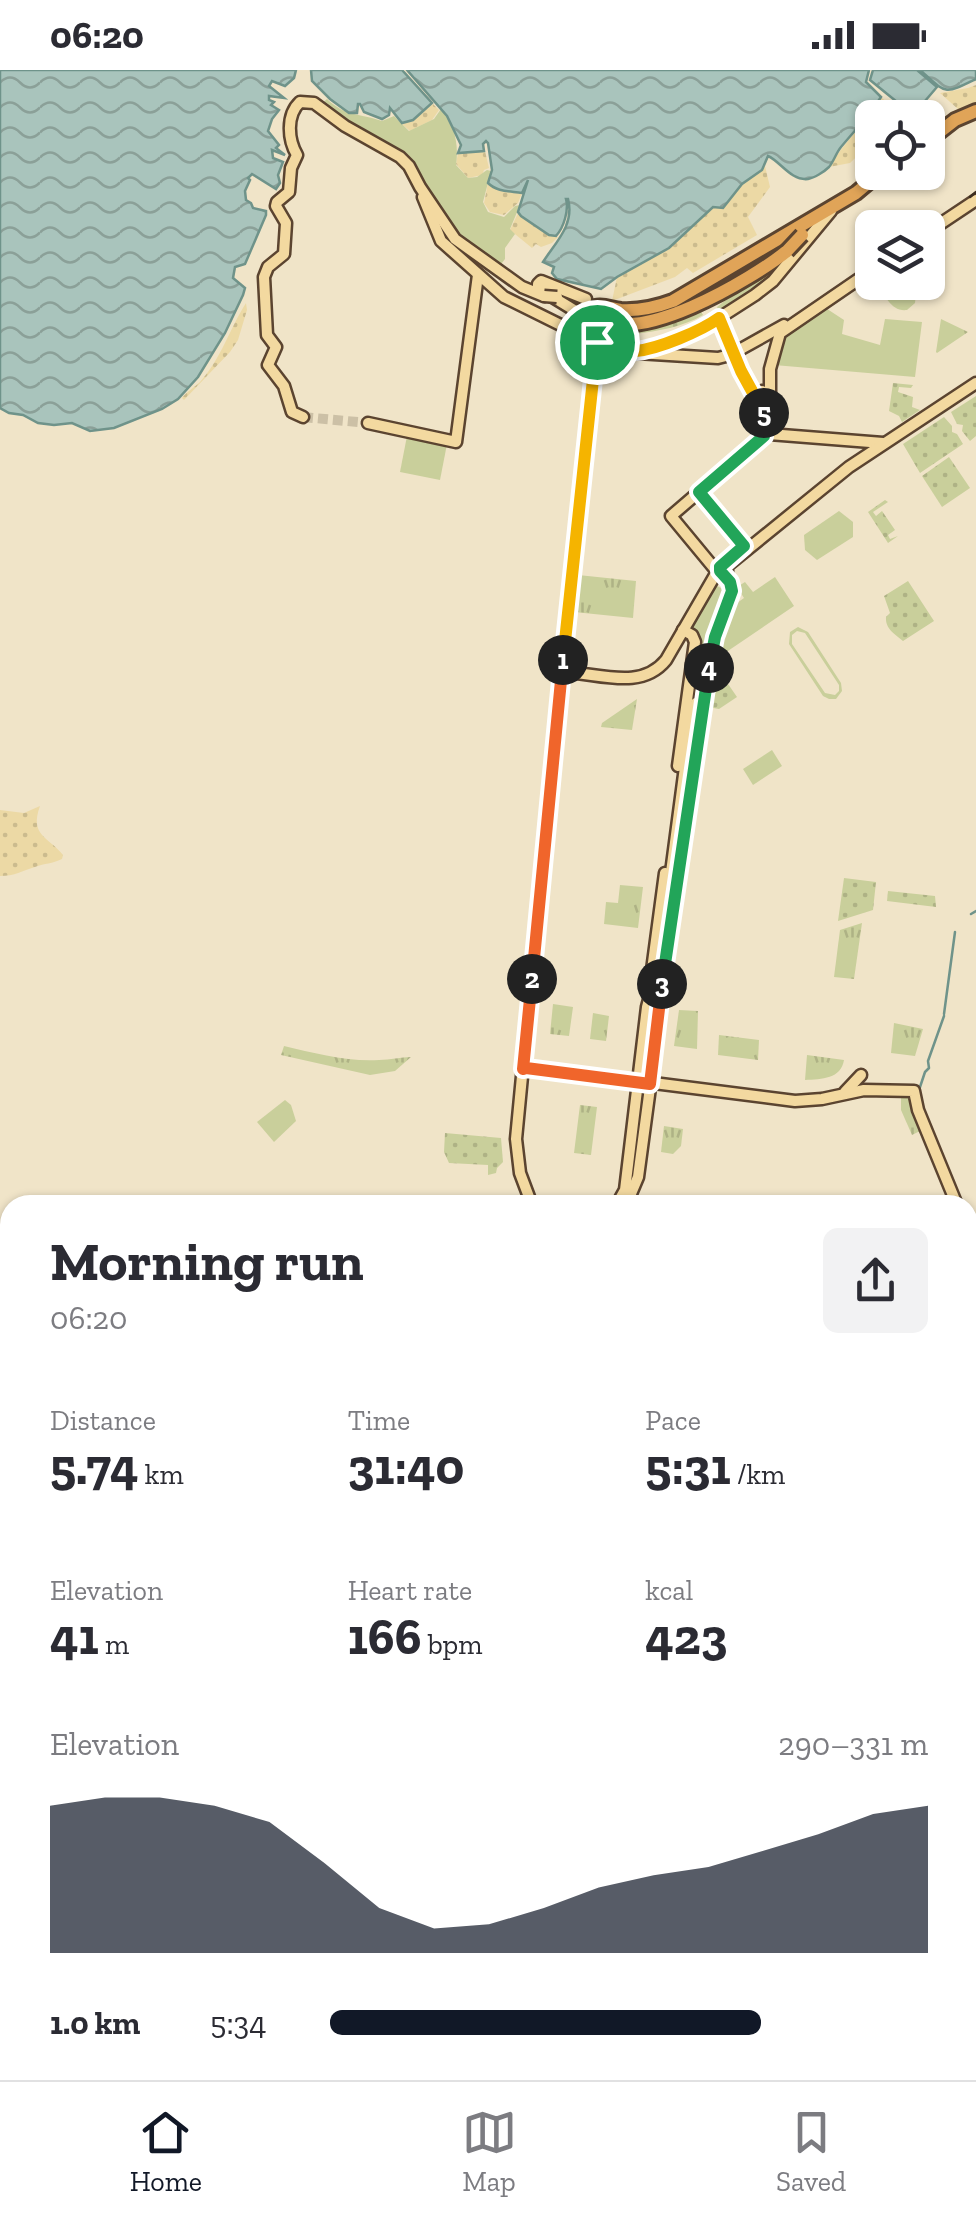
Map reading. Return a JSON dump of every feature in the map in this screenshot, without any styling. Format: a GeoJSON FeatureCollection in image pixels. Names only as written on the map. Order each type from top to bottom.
{"type":"FeatureCollection","features":[{"type":"Feature","properties":{"kind":"highway"},"geometry":{"type":"LineString","coordinates":[[945,124],[976,108]]}},
{"type":"Feature","properties":{"kind":"highway"},"geometry":{"type":"LineString","coordinates":[[945,128],[976,108]]}},
{"type":"Feature","properties":{"kind":"highway"},"geometry":{"type":"LineString","coordinates":[[601,312],[652,308],[673,301],[860,190]]}},
{"type":"Feature","properties":{"kind":"highway"},"geometry":{"type":"LineString","coordinates":[[791,252],[802,235],[831,211],[867,190]]}},
{"type":"Feature","properties":{"kind":"highway"},"geometry":{"type":"LineString","coordinates":[[601,312],[631,323],[665,319],[770,265],[796,245],[790,238],[784,238],[761,249]]}},
{"type":"Feature","properties":{"kind":"highway"},"geometry":{"type":"LineString","coordinates":[[738,262],[735,274],[741,278],[750,276]]}},
{"type":"Feature","properties":{"kind":"highway"},"geometry":{"type":"LineString","coordinates":[[720,274],[733,276],[728,287]]}},
{"type":"Feature","properties":{"kind":"main road"},"geometry":{"type":"LineString","coordinates":[[303,417],[292,412],[284,386],[268,365],[276,347],[267,332],[264,283],[268,267],[284,254],[286,223],[276,206],[289,192],[291,168],[296,160],[290,141],[290,118],[295,106],[302,102],[314,103],[345,126],[400,156],[426,199],[441,242],[504,297],[598,343],[648,355],[716,358],[771,341],[809,310]]}},
{"type":"Feature","properties":{"kind":"main road"},"geometry":{"type":"LineString","coordinates":[[945,218],[975,197]]}},
{"type":"Feature","properties":{"kind":"main road"},"geometry":{"type":"LineString","coordinates":[[426,199],[460,243],[522,286],[586,299],[601,312]]}},
{"type":"Feature","properties":{"kind":"main road"},"geometry":{"type":"LineString","coordinates":[[631,351],[696,332],[766,287],[791,252],[831,211]]}},
{"type":"Feature","properties":{"kind":"main road"},"geometry":{"type":"LineString","coordinates":[[368,423],[456,442],[478,275]]}},
{"type":"Feature","properties":{"kind":"main road"},"geometry":{"type":"LineString","coordinates":[[767,434],[759,391],[771,341],[778,329],[855,279]]}},
{"type":"Feature","properties":{"kind":"main road"},"geometry":{"type":"LineString","coordinates":[[541,288],[561,301],[601,312]]}},
{"type":"Feature","properties":{"kind":"main road"},"geometry":{"type":"LineString","coordinates":[[561,301],[586,299]]}},
{"type":"Feature","properties":{"kind":"main road"},"geometry":{"type":"LineString","coordinates":[[719,318],[745,378],[759,391]]}},
{"type":"Feature","properties":{"kind":"main road"},"geometry":{"type":"LineString","coordinates":[[531,1195],[520,1144],[525,1069],[598,343]]}},
{"type":"Feature","properties":{"kind":"main road"},"geometry":{"type":"LineString","coordinates":[[767,434],[759,391],[774,369]]}},
{"type":"Feature","properties":{"kind":"main road"},"geometry":{"type":"LineString","coordinates":[[684,630],[744,546],[871,444],[976,379]]}},
{"type":"Feature","properties":{"kind":"main road"},"geometry":{"type":"LineString","coordinates":[[435,438],[458,426]]}},
{"type":"Feature","properties":{"kind":"main road"},"geometry":{"type":"LineString","coordinates":[[643,1085],[701,708],[715,637],[732,593],[671,516],[767,434],[871,444]]}},
{"type":"Feature","properties":{"kind":"main road"},"geometry":{"type":"LineString","coordinates":[[647,1007],[659,958],[689,737],[721,575],[730,563],[850,467],[871,444]]}},
{"type":"Feature","properties":{"kind":"main road"},"geometry":{"type":"LineString","coordinates":[[700,492],[744,546]]}},
{"type":"Feature","properties":{"kind":"main road"},"geometry":{"type":"LineString","coordinates":[[563,673],[645,676],[664,663],[712,585],[722,584],[721,575]]}},
{"type":"Feature","properties":{"kind":"main road"},"geometry":{"type":"LineString","coordinates":[[630,1195],[638,1177],[647,1007],[695,641],[684,630]]}},
{"type":"Feature","properties":{"kind":"main road"},"geometry":{"type":"LineString","coordinates":[[689,737],[690,682]]}},
{"type":"Feature","properties":{"kind":"main road"},"geometry":{"type":"LineString","coordinates":[[525,1069],[797,1106],[868,1094],[914,1094]]}},
{"type":"Feature","properties":{"kind":"main road"},"geometry":{"type":"LineString","coordinates":[[841,1094],[860,1077],[863,1086],[870,1090]]}},
{"type":"Feature","properties":{"kind":"main road"},"geometry":{"type":"LineString","coordinates":[[643,1085],[786,1100],[870,1090],[914,1094]]}},
{"type":"Feature","properties":{"kind":"main road"},"geometry":{"type":"LineString","coordinates":[[914,1094],[955,1195]]}},
{"type":"Feature","properties":{"kind":"green space"},"geometry":{"type":"Polygon","coordinates":[[[327,99],[353,114],[382,121],[394,116],[409,131],[434,119],[441,109],[455,136],[456,165],[468,178],[491,171],[483,202],[488,212],[504,217],[520,205],[510,229],[515,234],[498,268],[458,238],[408,160],[386,142],[350,127],[321,104],[327,99]]]}},
{"type":"Feature","properties":{"kind":"green space"},"geometry":{"type":"Polygon","coordinates":[[[766,273],[769,280],[720,313],[717,307],[727,299],[727,294],[766,273]]]}},
{"type":"Feature","properties":{"kind":"green space"},"geometry":{"type":"Polygon","coordinates":[[[888,300],[915,300],[907,310],[888,300]]]}},
{"type":"Feature","properties":{"kind":"green space"},"geometry":{"type":"Polygon","coordinates":[[[821,305],[844,320],[842,334],[880,345],[885,319],[922,322],[915,377],[774,365],[781,333],[821,305]]]}},
{"type":"Feature","properties":{"kind":"green space"},"geometry":{"type":"Polygon","coordinates":[[[699,308],[703,315],[687,323],[635,334],[627,330],[625,335],[595,322],[604,324],[699,308]]]}},
{"type":"Feature","properties":{"kind":"green space"},"geometry":{"type":"Polygon","coordinates":[[[941,319],[968,332],[937,353],[936,352],[941,319]]]}},
{"type":"Feature","properties":{"kind":"green space"},"geometry":{"type":"Polygon","coordinates":[[[893,383],[913,385],[899,387],[898,392],[913,397],[912,407],[920,410],[902,422],[889,411],[893,383]]]}},
{"type":"Feature","properties":{"kind":"green space"},"geometry":{"type":"Polygon","coordinates":[[[976,396],[976,436],[970,441],[951,412],[976,396]]]}},
{"type":"Feature","properties":{"kind":"green space"},"geometry":{"type":"Polygon","coordinates":[[[944,417],[963,444],[920,473],[903,444],[944,417]]]}},
{"type":"Feature","properties":{"kind":"green space"},"geometry":{"type":"Polygon","coordinates":[[[407,436],[447,444],[440,480],[400,472],[407,436]]]}},
{"type":"Feature","properties":{"kind":"green space"},"geometry":{"type":"Polygon","coordinates":[[[949,457],[970,488],[942,507],[922,476],[949,457]]]}},
{"type":"Feature","properties":{"kind":"green space"},"geometry":{"type":"Polygon","coordinates":[[[885,500],[888,502],[873,512],[876,516],[882,511],[895,530],[888,535],[890,539],[898,536],[888,543],[868,512],[885,500]]]}},
{"type":"Feature","properties":{"kind":"green space"},"geometry":{"type":"Polygon","coordinates":[[[839,511],[853,522],[853,537],[817,560],[805,550],[804,535],[839,511]]]}},
{"type":"Feature","properties":{"kind":"green space"},"geometry":{"type":"Polygon","coordinates":[[[578,575],[636,581],[633,618],[574,612],[578,575]]]}},
{"type":"Feature","properties":{"kind":"green space"},"geometry":{"type":"Polygon","coordinates":[[[775,577],[794,606],[712,658],[730,608],[744,598],[737,587],[745,582],[753,592],[775,577]]]}},
{"type":"Feature","properties":{"kind":"green space"},"geometry":{"type":"Polygon","coordinates":[[[908,581],[934,621],[903,641],[887,625],[890,613],[884,596],[908,581]]]}},
{"type":"Feature","properties":{"kind":"green space"},"geometry":{"type":"Polygon","coordinates":[[[717,586],[723,594],[707,635],[694,699],[691,693],[697,642],[687,630],[717,586]]]}},
{"type":"Feature","properties":{"kind":"green space"},"geometry":{"type":"Polygon","coordinates":[[[798,627],[808,632],[841,683],[842,691],[836,699],[823,696],[789,644],[790,632],[798,627]],[[797,631],[792,635],[792,644],[825,693],[835,695],[839,685],[805,633],[797,631]]]}},
{"type":"Feature","properties":{"kind":"green space"},"geometry":{"type":"Polygon","coordinates":[[[715,665],[737,697],[719,709],[708,707],[715,665]]]}},
{"type":"Feature","properties":{"kind":"green space"},"geometry":{"type":"Polygon","coordinates":[[[637,699],[632,730],[601,727],[602,723],[637,699]]]}},
{"type":"Feature","properties":{"kind":"green space"},"geometry":{"type":"Polygon","coordinates":[[[772,750],[782,766],[753,785],[743,769],[772,750]]]}},
{"type":"Feature","properties":{"kind":"green space"},"geometry":{"type":"Polygon","coordinates":[[[844,878],[876,882],[873,910],[838,921],[844,878]]]}},
{"type":"Feature","properties":{"kind":"green space"},"geometry":{"type":"Polygon","coordinates":[[[620,885],[643,887],[638,928],[604,924],[606,902],[618,903],[620,885]]]}},
{"type":"Feature","properties":{"kind":"green space"},"geometry":{"type":"Polygon","coordinates":[[[888,891],[935,896],[936,907],[887,901],[888,891]]]}},
{"type":"Feature","properties":{"kind":"green space"},"geometry":{"type":"Polygon","coordinates":[[[862,923],[854,979],[834,977],[840,930],[862,923]]]}},
{"type":"Feature","properties":{"kind":"green space"},"geometry":{"type":"Polygon","coordinates":[[[553,1004],[573,1007],[569,1036],[550,1034],[553,1004]]]}},
{"type":"Feature","properties":{"kind":"green space"},"geometry":{"type":"Polygon","coordinates":[[[679,1010],[698,1011],[697,1049],[674,1046],[679,1010]]]}},
{"type":"Feature","properties":{"kind":"green space"},"geometry":{"type":"Polygon","coordinates":[[[593,1013],[609,1016],[606,1041],[590,1039],[593,1013]]]}},
{"type":"Feature","properties":{"kind":"green space"},"geometry":{"type":"Polygon","coordinates":[[[894,1023],[923,1029],[915,1056],[891,1053],[894,1023]]]}},
{"type":"Feature","properties":{"kind":"green space"},"geometry":{"type":"Polygon","coordinates":[[[719,1035],[759,1040],[758,1060],[718,1055],[719,1035]]]}},
{"type":"Feature","properties":{"kind":"green space"},"geometry":{"type":"Polygon","coordinates":[[[284,1046],[355,1060],[411,1057],[395,1071],[370,1075],[281,1055],[284,1046]]]}},
{"type":"Feature","properties":{"kind":"green space"},"geometry":{"type":"Polygon","coordinates":[[[807,1055],[844,1060],[835,1074],[805,1080],[807,1055]]]}},
{"type":"Feature","properties":{"kind":"green space"},"geometry":{"type":"Polygon","coordinates":[[[901,1097],[911,1098],[922,1130],[912,1135],[901,1110],[901,1097]]]}},
{"type":"Feature","properties":{"kind":"green space"},"geometry":{"type":"Polygon","coordinates":[[[285,1100],[296,1121],[274,1142],[257,1122],[285,1100]]]}},
{"type":"Feature","properties":{"kind":"green space"},"geometry":{"type":"Polygon","coordinates":[[[580,1105],[597,1107],[591,1155],[574,1153],[580,1105]]]}},
{"type":"Feature","properties":{"kind":"green space"},"geometry":{"type":"Polygon","coordinates":[[[664,1126],[683,1129],[681,1146],[673,1154],[661,1152],[664,1126]]]}},
{"type":"Feature","properties":{"kind":"green space"},"geometry":{"type":"Polygon","coordinates":[[[445,1133],[501,1138],[503,1162],[496,1173],[488,1175],[488,1165],[449,1163],[444,1152],[445,1133]]]}},
{"type":"Feature","properties":{"kind":"sand"},"geometry":{"type":"Polygon","coordinates":[[[976,85],[976,103],[959,110],[940,93],[968,88],[976,85]]]}},
{"type":"Feature","properties":{"kind":"sand"},"geometry":{"type":"Polygon","coordinates":[[[433,104],[439,110],[432,120],[410,131],[402,124],[413,120],[433,104]]]}},
{"type":"Feature","properties":{"kind":"sand"},"geometry":{"type":"Polygon","coordinates":[[[855,133],[855,158],[829,167],[855,133]]]}},
{"type":"Feature","properties":{"kind":"sand"},"geometry":{"type":"Polygon","coordinates":[[[485,151],[489,168],[482,175],[468,178],[456,164],[458,153],[485,151]]]}},
{"type":"Feature","properties":{"kind":"sand"},"geometry":{"type":"Polygon","coordinates":[[[765,166],[770,187],[748,217],[757,235],[693,273],[687,268],[675,277],[612,301],[617,277],[668,248],[765,166]]]}},
{"type":"Feature","properties":{"kind":"sand"},"geometry":{"type":"Polygon","coordinates":[[[488,183],[495,189],[522,193],[518,203],[504,215],[490,212],[484,203],[488,183]]]}},
{"type":"Feature","properties":{"kind":"sand"},"geometry":{"type":"Polygon","coordinates":[[[518,213],[558,237],[552,243],[532,248],[510,230],[518,213]]]}},
{"type":"Feature","properties":{"kind":"sand"},"geometry":{"type":"Polygon","coordinates":[[[246,303],[238,340],[184,400],[214,363],[246,303]]]}},
{"type":"Feature","properties":{"kind":"sand"},"geometry":{"type":"Polygon","coordinates":[[[40,806],[39,830],[63,855],[62,859],[0,876],[0,810],[24,813],[40,806]]]}},
{"type":"Feature","properties":{"kind":"water"},"geometry":{"type":"Polygon","coordinates":[[[0,70],[296,70],[285,86],[272,81],[269,86],[284,98],[269,96],[274,102],[271,105],[279,110],[268,131],[279,145],[276,148],[285,155],[272,150],[273,158],[283,162],[276,189],[252,174],[248,178],[246,200],[253,208],[266,211],[266,215],[245,264],[235,267],[233,278],[245,288],[243,295],[198,377],[178,399],[162,409],[114,428],[90,431],[72,423],[38,423],[0,408],[0,70]]]}},
{"type":"Feature","properties":{"kind":"water"},"geometry":{"type":"Polygon","coordinates":[[[311,70],[402,70],[432,103],[413,120],[402,123],[390,108],[389,115],[382,119],[364,112],[360,104],[357,113],[349,113],[312,81],[311,70]]]}},
{"type":"Feature","properties":{"kind":"water"},"geometry":{"type":"Polygon","coordinates":[[[407,70],[869,70],[866,82],[881,97],[855,100],[855,131],[822,173],[802,179],[768,156],[762,170],[742,184],[723,208],[713,207],[669,248],[601,289],[557,279],[552,273],[554,267],[543,262],[566,225],[568,199],[561,228],[556,236],[549,235],[518,212],[528,180],[522,193],[500,190],[488,183],[492,170],[488,143],[483,144],[484,151],[458,153],[461,145],[447,116],[407,70]]]}},
{"type":"Feature","properties":{"kind":"water"},"geometry":{"type":"Polygon","coordinates":[[[873,70],[917,70],[937,87],[926,100],[895,100],[870,80],[873,70]]]}},
{"type":"Feature","properties":{"kind":"water"},"geometry":{"type":"Polygon","coordinates":[[[920,70],[976,70],[976,79],[946,90],[920,70]]]}},
{"type":"Feature","properties":{"kind":"waterway"},"geometry":{"type":"LineString","coordinates":[[971,914],[976,911]]}},
{"type":"Feature","properties":{"kind":"waterway"},"geometry":{"type":"LineString","coordinates":[[944,1014],[955,932]]}},
{"type":"Feature","properties":{"kind":"waterway"},"geometry":{"type":"LineString","coordinates":[[919,1090],[944,1016]]}},
{"type":"Feature","properties":{"kind":"tunnel"},"geometry":{"type":"LineString","coordinates":[[303,417],[368,423]]}},
{"type":"Feature","properties":{"kind":"tram line"},"geometry":{"type":"LineString","coordinates":[[970,197],[976,192]]}},
{"type":"Feature","properties":{"kind":"route"},"geometry":{"type":"LineString","coordinates":[[719,318],[766,418],[764,436],[699,492],[744,546],[720,567],[732,593],[715,637],[701,708],[650,1084],[523,1069],[597,342],[640,351],[696,332],[719,318]]}}]}
